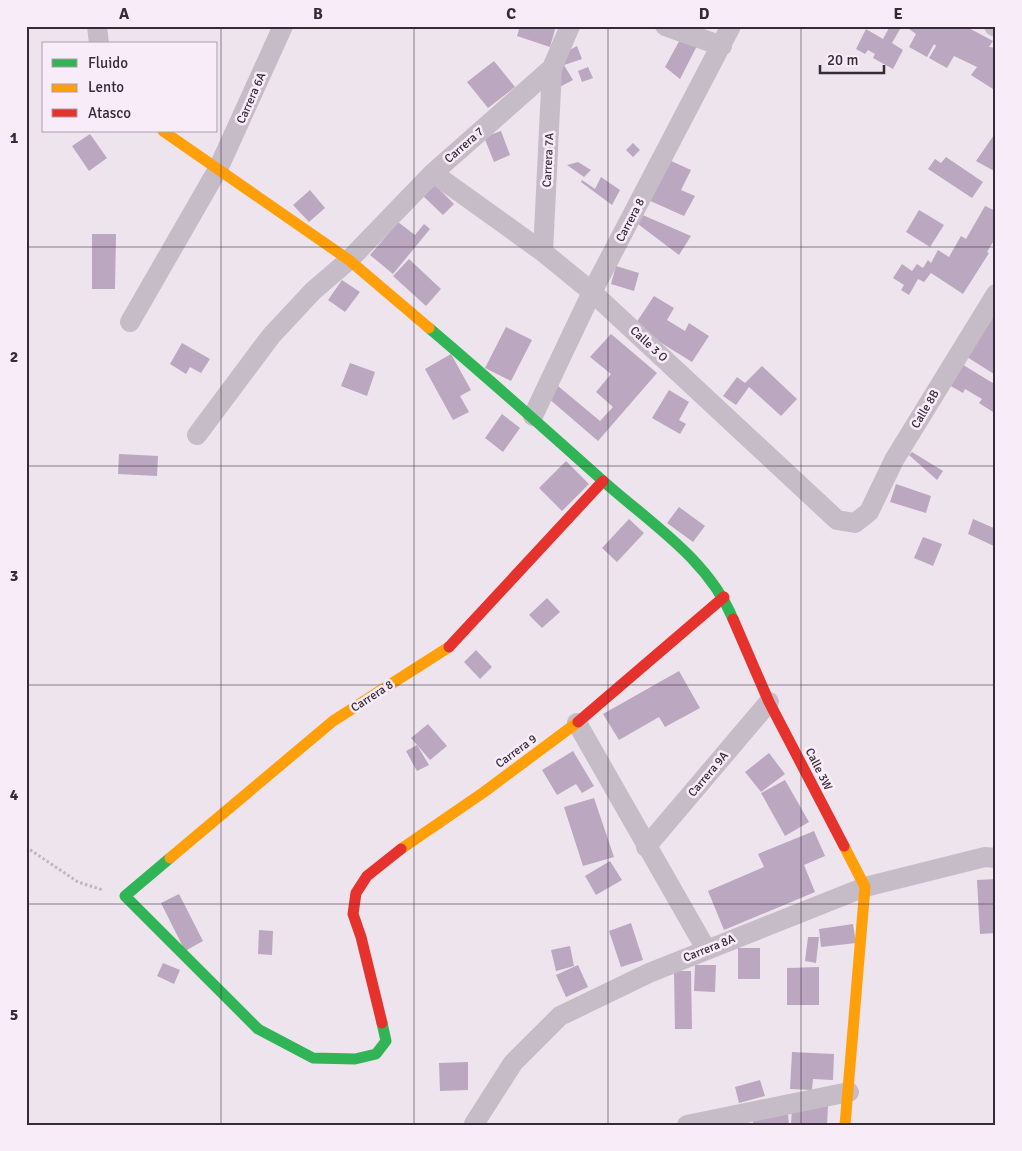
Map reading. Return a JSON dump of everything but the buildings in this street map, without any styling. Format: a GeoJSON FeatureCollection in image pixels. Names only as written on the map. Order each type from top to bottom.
{"type":"FeatureCollection","features":[{"type":"Feature","properties":{"kind":"street"},"geometry":{"type":"LineString","coordinates":[[97,26],[99,42]]}},
{"type":"Feature","properties":{"kind":"street","name":"Carrera 6A"},"geometry":{"type":"LineString","coordinates":[[130,322],[218,169],[283,26]]}},
{"type":"Feature","properties":{"kind":"street","name":"Carrera 7"},"geometry":{"type":"LineString","coordinates":[[197,436],[271,336],[313,291],[348,260],[433,173],[552,68],[570,26]]}},
{"type":"Feature","properties":{"kind":"street"},"geometry":{"type":"LineString","coordinates":[[665,26],[722,46]]}},
{"type":"Feature","properties":{"kind":"street","name":"Carrera 8"},"geometry":{"type":"LineString","coordinates":[[532,416],[592,292],[731,26]]}},
{"type":"Feature","properties":{"kind":"street","name":"Carrera 7A"},"geometry":{"type":"LineString","coordinates":[[543,252],[552,68]]}},
{"type":"Feature","properties":{"kind":"street","name":"Calle 3W"},"geometry":{"type":"LineString","coordinates":[[164,132],[348,260],[532,416],[603,481],[698,563],[724,597],[769,702],[865,887]]}},
{"type":"Feature","properties":{"kind":"street","name":"Calle 3 O"},"geometry":{"type":"LineString","coordinates":[[433,173],[543,252],[592,292],[837,520],[856,523]]}},
{"type":"Feature","properties":{"kind":"street","name":"Calle 8B"},"geometry":{"type":"LineString","coordinates":[[856,523],[869,512],[899,452],[996,294]]}},
{"type":"Feature","properties":{"kind":"street","name":"Carrera 8"},"geometry":{"type":"LineString","coordinates":[[125,896],[332,721],[449,647],[603,481]]}},
{"type":"Feature","properties":{"kind":"street","name":"Carrera 9"},"geometry":{"type":"LineString","coordinates":[[125,896],[258,1029],[313,1058],[354,1059],[376,1054],[386,1041],[361,937],[353,914],[356,893],[367,876],[388,858],[484,792],[577,723],[724,597]]}},
{"type":"Feature","properties":{"kind":"street","name":"Carrera 9A"},"geometry":{"type":"LineString","coordinates":[[646,847],[769,702]]}},
{"type":"Feature","properties":{"kind":"street"},"geometry":{"type":"LineString","coordinates":[[577,723],[646,847],[706,949]]}},
{"type":"Feature","properties":{"kind":"street","name":"Carrera 8A"},"geometry":{"type":"LineString","coordinates":[[474,1124],[513,1063],[560,1016],[649,972],[865,887],[985,857],[996,858]]}},
{"type":"Feature","properties":{"kind":"street"},"geometry":{"type":"LineString","coordinates":[[845,1125],[865,887]]}},
{"type":"Feature","properties":{"kind":"street"},"geometry":{"type":"LineString","coordinates":[[687,1125],[849,1092]]}},
{"type":"Feature","properties":{"kind":"path"},"geometry":{"type":"LineString","coordinates":[[26,847],[78,882],[125,896]]}},
{"type":"Feature","properties":{"kind":"traffic: fast"},"geometry":{"type":"LineString","coordinates":[[429,328],[676,543],[709,578],[733,619]]}},
{"type":"Feature","properties":{"kind":"traffic: fast"},"geometry":{"type":"LineString","coordinates":[[170,858],[125,896],[258,1029],[313,1058],[355,1059],[376,1054],[386,1041],[382,1023]]}},
{"type":"Feature","properties":{"kind":"traffic: slow"},"geometry":{"type":"LineString","coordinates":[[164,132],[349,260],[429,328]]}},
{"type":"Feature","properties":{"kind":"traffic: slow"},"geometry":{"type":"LineString","coordinates":[[170,858],[333,721],[449,647]]}},
{"type":"Feature","properties":{"kind":"traffic: slow"},"geometry":{"type":"LineString","coordinates":[[401,849],[484,792],[578,722]]}},
{"type":"Feature","properties":{"kind":"traffic: slow"},"geometry":{"type":"LineString","coordinates":[[844,846],[865,887],[845,1125]]}},
{"type":"Feature","properties":{"kind":"traffic: jam"},"geometry":{"type":"LineString","coordinates":[[449,647],[603,481]]}},
{"type":"Feature","properties":{"kind":"traffic: jam"},"geometry":{"type":"LineString","coordinates":[[578,722],[724,597]]}},
{"type":"Feature","properties":{"kind":"traffic: jam"},"geometry":{"type":"LineString","coordinates":[[733,619],[769,702],[844,846]]}},
{"type":"Feature","properties":{"kind":"traffic: jam"},"geometry":{"type":"LineString","coordinates":[[382,1023],[361,937],[353,914],[356,893],[367,876],[401,849]]}}]}
